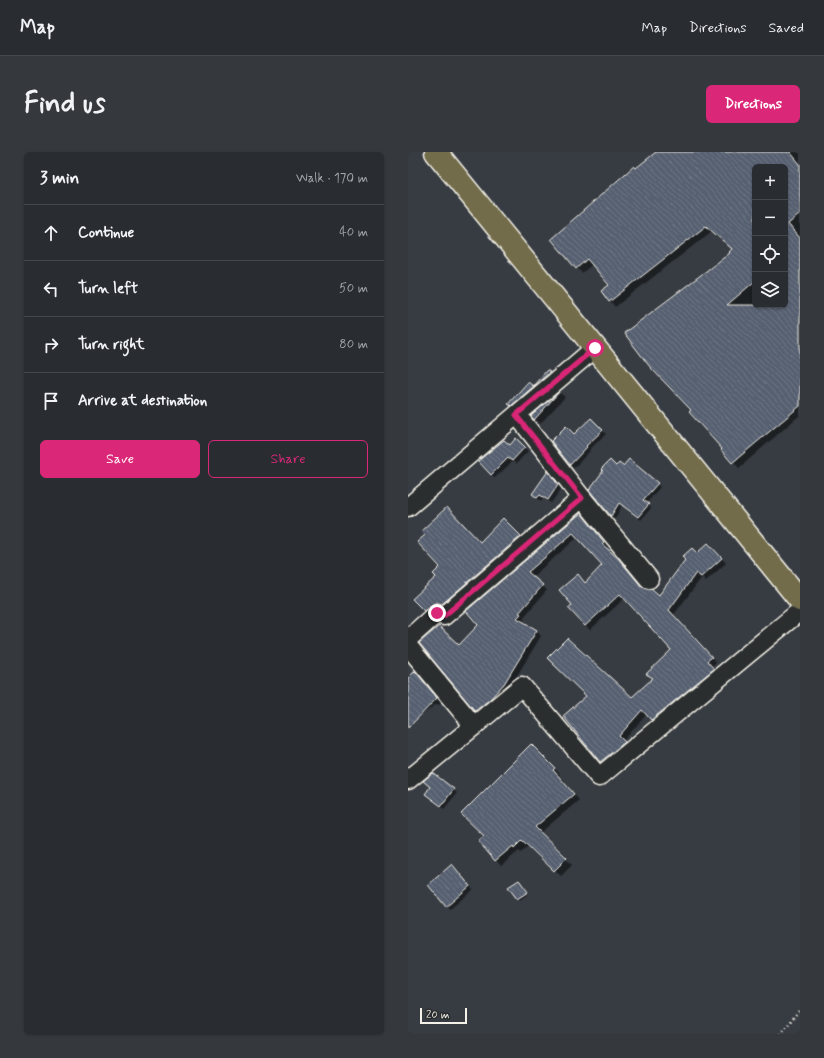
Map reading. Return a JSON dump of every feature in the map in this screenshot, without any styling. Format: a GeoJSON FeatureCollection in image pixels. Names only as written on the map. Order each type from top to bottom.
{"type":"FeatureCollection","features":[{"type":"Feature","properties":{"kind":"main road"},"geometry":{"type":"LineString","coordinates":[[436,152],[800,600]]}},
{"type":"Feature","properties":{"kind":"street"},"geometry":{"type":"LineString","coordinates":[[408,507],[595,348]]}},
{"type":"Feature","properties":{"kind":"street"},"geometry":{"type":"LineString","coordinates":[[516,415],[649,579]]}},
{"type":"Feature","properties":{"kind":"street"},"geometry":{"type":"LineString","coordinates":[[408,639],[437,613],[444,616],[582,498]]}},
{"type":"Feature","properties":{"kind":"street"},"geometry":{"type":"LineString","coordinates":[[408,780],[522,686],[599,777],[800,611]]}},
{"type":"Feature","properties":{"kind":"street"},"geometry":{"type":"LineString","coordinates":[[408,646],[474,726]]}},
{"type":"Feature","properties":{"kind":"path"},"geometry":{"type":"LineString","coordinates":[[781,1034],[800,1009]]}},
{"type":"Feature","properties":{"kind":"building"},"geometry":{"type":"Polygon","coordinates":[[[656,152],[790,152],[800,164],[800,214],[788,224],[800,238],[800,406],[732,463],[721,450],[722,449],[689,412],[691,410],[650,367],[624,333],[730,253],[729,252],[732,249],[706,226],[609,302],[601,291],[609,285],[587,259],[576,269],[551,239],[634,166],[636,168],[656,152]]]}},
{"type":"Feature","properties":{"kind":"building"},"geometry":{"type":"Polygon","coordinates":[[[547,370],[550,372],[511,406],[508,404],[528,382],[533,386],[547,370]]]}},
{"type":"Feature","properties":{"kind":"building"},"geometry":{"type":"Polygon","coordinates":[[[560,391],[534,420],[531,416],[560,391]]]}},
{"type":"Feature","properties":{"kind":"building"},"geometry":{"type":"Polygon","coordinates":[[[591,418],[603,430],[586,446],[587,447],[570,465],[551,441],[566,426],[574,434],[591,418]]]}},
{"type":"Feature","properties":{"kind":"building"},"geometry":{"type":"Polygon","coordinates":[[[516,438],[525,447],[512,461],[508,458],[491,475],[478,461],[504,440],[510,445],[516,438]]]}},
{"type":"Feature","properties":{"kind":"building"},"geometry":{"type":"Polygon","coordinates":[[[629,459],[658,483],[643,500],[649,504],[638,517],[619,503],[611,516],[589,490],[603,471],[601,469],[610,460],[616,466],[619,463],[623,466],[629,459]]]}},
{"type":"Feature","properties":{"kind":"building"},"geometry":{"type":"Polygon","coordinates":[[[548,471],[558,485],[548,500],[540,495],[537,498],[532,494],[548,471]]]}},
{"type":"Feature","properties":{"kind":"building"},"geometry":{"type":"Polygon","coordinates":[[[447,507],[480,542],[503,518],[521,536],[442,604],[435,603],[424,611],[412,599],[436,577],[433,574],[440,567],[417,542],[425,535],[421,531],[447,507]]]}},
{"type":"Feature","properties":{"kind":"building"},"geometry":{"type":"Polygon","coordinates":[[[581,513],[604,542],[602,544],[618,558],[641,586],[646,589],[652,589],[659,595],[685,560],[682,557],[692,548],[697,553],[708,543],[722,558],[701,577],[696,573],[669,610],[712,657],[707,661],[714,669],[651,720],[642,710],[619,736],[625,742],[600,762],[563,716],[586,696],[547,658],[567,638],[632,697],[653,678],[646,674],[671,650],[620,594],[585,626],[568,608],[572,605],[559,590],[578,574],[585,583],[602,565],[573,533],[528,572],[543,585],[519,613],[521,614],[517,618],[537,630],[504,684],[490,699],[475,711],[419,643],[439,626],[459,645],[478,625],[466,611],[581,513]]]}},
{"type":"Feature","properties":{"kind":"building"},"geometry":{"type":"Polygon","coordinates":[[[415,671],[437,698],[408,728],[408,678],[415,671]]]}},
{"type":"Feature","properties":{"kind":"building"},"geometry":{"type":"Polygon","coordinates":[[[531,744],[555,768],[553,770],[574,794],[535,827],[567,858],[554,871],[522,840],[514,848],[513,846],[495,861],[478,841],[484,836],[461,814],[531,744]]]}},
{"type":"Feature","properties":{"kind":"building"},"geometry":{"type":"Polygon","coordinates":[[[433,773],[454,789],[441,806],[425,794],[430,787],[423,781],[433,773]]]}},
{"type":"Feature","properties":{"kind":"building"},"geometry":{"type":"Polygon","coordinates":[[[452,864],[470,886],[446,907],[428,885],[452,864]]]}},
{"type":"Feature","properties":{"kind":"building"},"geometry":{"type":"Polygon","coordinates":[[[519,880],[528,892],[517,899],[508,887],[519,880]]]}},
{"type":"Feature","properties":{"kind":"route"},"geometry":{"type":"LineString","coordinates":[[437,613],[444,616],[582,498],[516,415],[595,348]]}}]}
